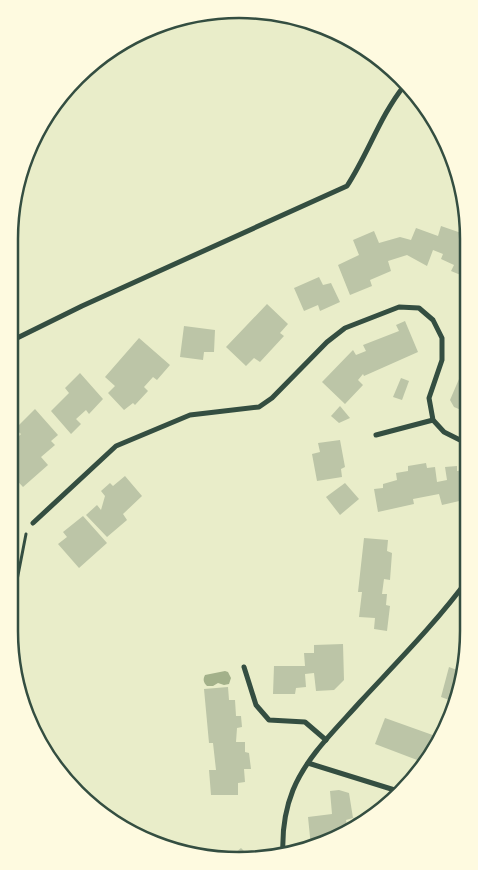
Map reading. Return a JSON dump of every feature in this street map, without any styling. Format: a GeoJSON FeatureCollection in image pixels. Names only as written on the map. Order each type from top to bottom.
{"type":"FeatureCollection","features":[{"type":"Feature","properties":{"kind":"street"},"geometry":{"type":"LineString","coordinates":[[18,338],[82,306],[347,186],[357,171],[392,101],[402,89]]}},
{"type":"Feature","properties":{"kind":"street"},"geometry":{"type":"LineString","coordinates":[[32,523],[116,446],[190,415],[259,407],[272,398],[326,342],[345,328],[399,308],[419,308],[433,320],[442,338],[442,360],[429,398],[433,420],[444,432],[460,440]]}},
{"type":"Feature","properties":{"kind":"street"},"geometry":{"type":"LineString","coordinates":[[376,435],[433,420]]}},
{"type":"Feature","properties":{"kind":"street"},"geometry":{"type":"LineString","coordinates":[[283,848],[285,816],[293,790],[308,763],[326,740],[446,608],[460,589]]}},
{"type":"Feature","properties":{"kind":"street"},"geometry":{"type":"LineString","coordinates":[[244,667],[256,705],[269,720],[305,722],[326,740]]}},
{"type":"Feature","properties":{"kind":"street"},"geometry":{"type":"LineString","coordinates":[[308,763],[394,790]]}},
{"type":"Feature","properties":{"kind":"path"},"geometry":{"type":"LineString","coordinates":[[18,575],[26,534],[32,523]]}},
{"type":"Feature","properties":{"kind":"shaded area"},"geometry":{"type":"Polygon","coordinates":[[[228,672],[231,678],[229,684],[218,683],[213,686],[207,686],[204,679],[205,675],[228,672]]]}},
{"type":"Feature","properties":{"kind":"building"},"geometry":{"type":"Polygon","coordinates":[[[441,226],[460,233],[460,275],[451,271],[454,265],[441,259],[443,254],[433,250],[427,266],[407,255],[388,261],[391,271],[370,280],[372,286],[350,295],[338,265],[359,255],[353,240],[374,231],[379,243],[400,237],[411,240],[416,228],[438,236],[441,226]]]}},
{"type":"Feature","properties":{"kind":"building"},"geometry":{"type":"Polygon","coordinates":[[[319,277],[323,285],[331,283],[340,302],[320,311],[318,305],[304,311],[294,288],[319,277]]]}},
{"type":"Feature","properties":{"kind":"building"},"geometry":{"type":"Polygon","coordinates":[[[267,304],[288,324],[280,333],[284,336],[260,362],[254,358],[246,366],[226,347],[267,304]]]}},
{"type":"Feature","properties":{"kind":"building"},"geometry":{"type":"Polygon","coordinates":[[[405,321],[418,352],[364,376],[363,374],[358,380],[363,385],[345,404],[322,382],[353,350],[356,355],[366,351],[363,345],[399,331],[396,325],[405,321]]]}},
{"type":"Feature","properties":{"kind":"building"},"geometry":{"type":"Polygon","coordinates":[[[184,326],[215,330],[214,352],[204,352],[203,360],[180,357],[184,326]]]}},
{"type":"Feature","properties":{"kind":"building"},"geometry":{"type":"Polygon","coordinates":[[[139,338],[170,365],[157,380],[153,377],[144,387],[148,391],[135,405],[133,403],[124,410],[108,393],[115,386],[105,377],[139,338]]]}},
{"type":"Feature","properties":{"kind":"building"},"geometry":{"type":"Polygon","coordinates":[[[80,373],[103,399],[89,414],[86,410],[76,419],[81,424],[71,434],[51,411],[69,393],[65,388],[80,373]]]}},
{"type":"Feature","properties":{"kind":"building"},"geometry":{"type":"Polygon","coordinates":[[[401,378],[409,381],[402,400],[393,397],[401,378]]]}},
{"type":"Feature","properties":{"kind":"building"},"geometry":{"type":"Polygon","coordinates":[[[459,379],[460,410],[454,407],[450,400],[459,379]]]}},
{"type":"Feature","properties":{"kind":"building"},"geometry":{"type":"Polygon","coordinates":[[[340,406],[350,418],[339,423],[331,416],[340,406]]]}},
{"type":"Feature","properties":{"kind":"building"},"geometry":{"type":"Polygon","coordinates":[[[35,409],[58,435],[51,441],[55,445],[41,457],[48,465],[23,487],[18,482],[18,437],[21,434],[18,432],[18,426],[35,409]]]}},
{"type":"Feature","properties":{"kind":"building"},"geometry":{"type":"Polygon","coordinates":[[[340,440],[345,467],[341,469],[342,477],[317,481],[312,454],[320,452],[318,443],[340,440]]]}},
{"type":"Feature","properties":{"kind":"building"},"geometry":{"type":"Polygon","coordinates":[[[426,463],[427,468],[435,467],[437,482],[447,480],[445,467],[457,466],[457,471],[460,471],[460,501],[442,505],[439,494],[413,499],[414,504],[378,512],[374,489],[383,488],[383,484],[397,480],[396,473],[408,471],[408,466],[426,463]]]}},
{"type":"Feature","properties":{"kind":"building"},"geometry":{"type":"Polygon","coordinates":[[[125,476],[142,496],[123,514],[127,520],[107,537],[86,515],[97,505],[101,510],[105,496],[101,491],[110,483],[113,486],[125,476]]]}},
{"type":"Feature","properties":{"kind":"building"},"geometry":{"type":"Polygon","coordinates":[[[345,483],[359,499],[340,515],[326,497],[345,483]]]}},
{"type":"Feature","properties":{"kind":"building"},"geometry":{"type":"Polygon","coordinates":[[[83,516],[107,543],[79,568],[58,544],[67,537],[63,532],[83,516]]]}},
{"type":"Feature","properties":{"kind":"building"},"geometry":{"type":"Polygon","coordinates":[[[364,538],[388,540],[387,551],[392,553],[390,580],[384,579],[382,594],[387,594],[386,605],[390,606],[387,631],[374,629],[375,618],[359,617],[362,592],[358,592],[364,538]]]}},
{"type":"Feature","properties":{"kind":"building"},"geometry":{"type":"Polygon","coordinates":[[[343,644],[344,680],[334,690],[316,691],[314,673],[305,674],[306,687],[296,688],[295,694],[273,694],[274,666],[305,666],[304,653],[314,653],[314,645],[343,644]]]}},
{"type":"Feature","properties":{"kind":"building"},"geometry":{"type":"Polygon","coordinates":[[[449,667],[457,670],[450,700],[441,697],[449,667]]]}},
{"type":"Feature","properties":{"kind":"building"},"geometry":{"type":"Polygon","coordinates":[[[228,687],[229,700],[235,700],[236,716],[241,716],[242,727],[237,728],[236,742],[245,742],[245,752],[249,753],[251,769],[244,769],[245,782],[238,783],[238,795],[211,795],[209,770],[216,770],[213,743],[209,743],[204,689],[228,687]]]}},
{"type":"Feature","properties":{"kind":"building"},"geometry":{"type":"Polygon","coordinates":[[[385,718],[434,736],[419,761],[375,744],[385,718]]]}},
{"type":"Feature","properties":{"kind":"building"},"geometry":{"type":"Polygon","coordinates":[[[339,790],[349,793],[353,818],[346,820],[347,825],[337,830],[310,841],[308,817],[332,814],[330,791],[339,790]]]}},
{"type":"Feature","properties":{"kind":"building"},"geometry":{"type":"Polygon","coordinates":[[[241,848],[245,852],[239,852],[236,852],[241,848]]]}}]}
